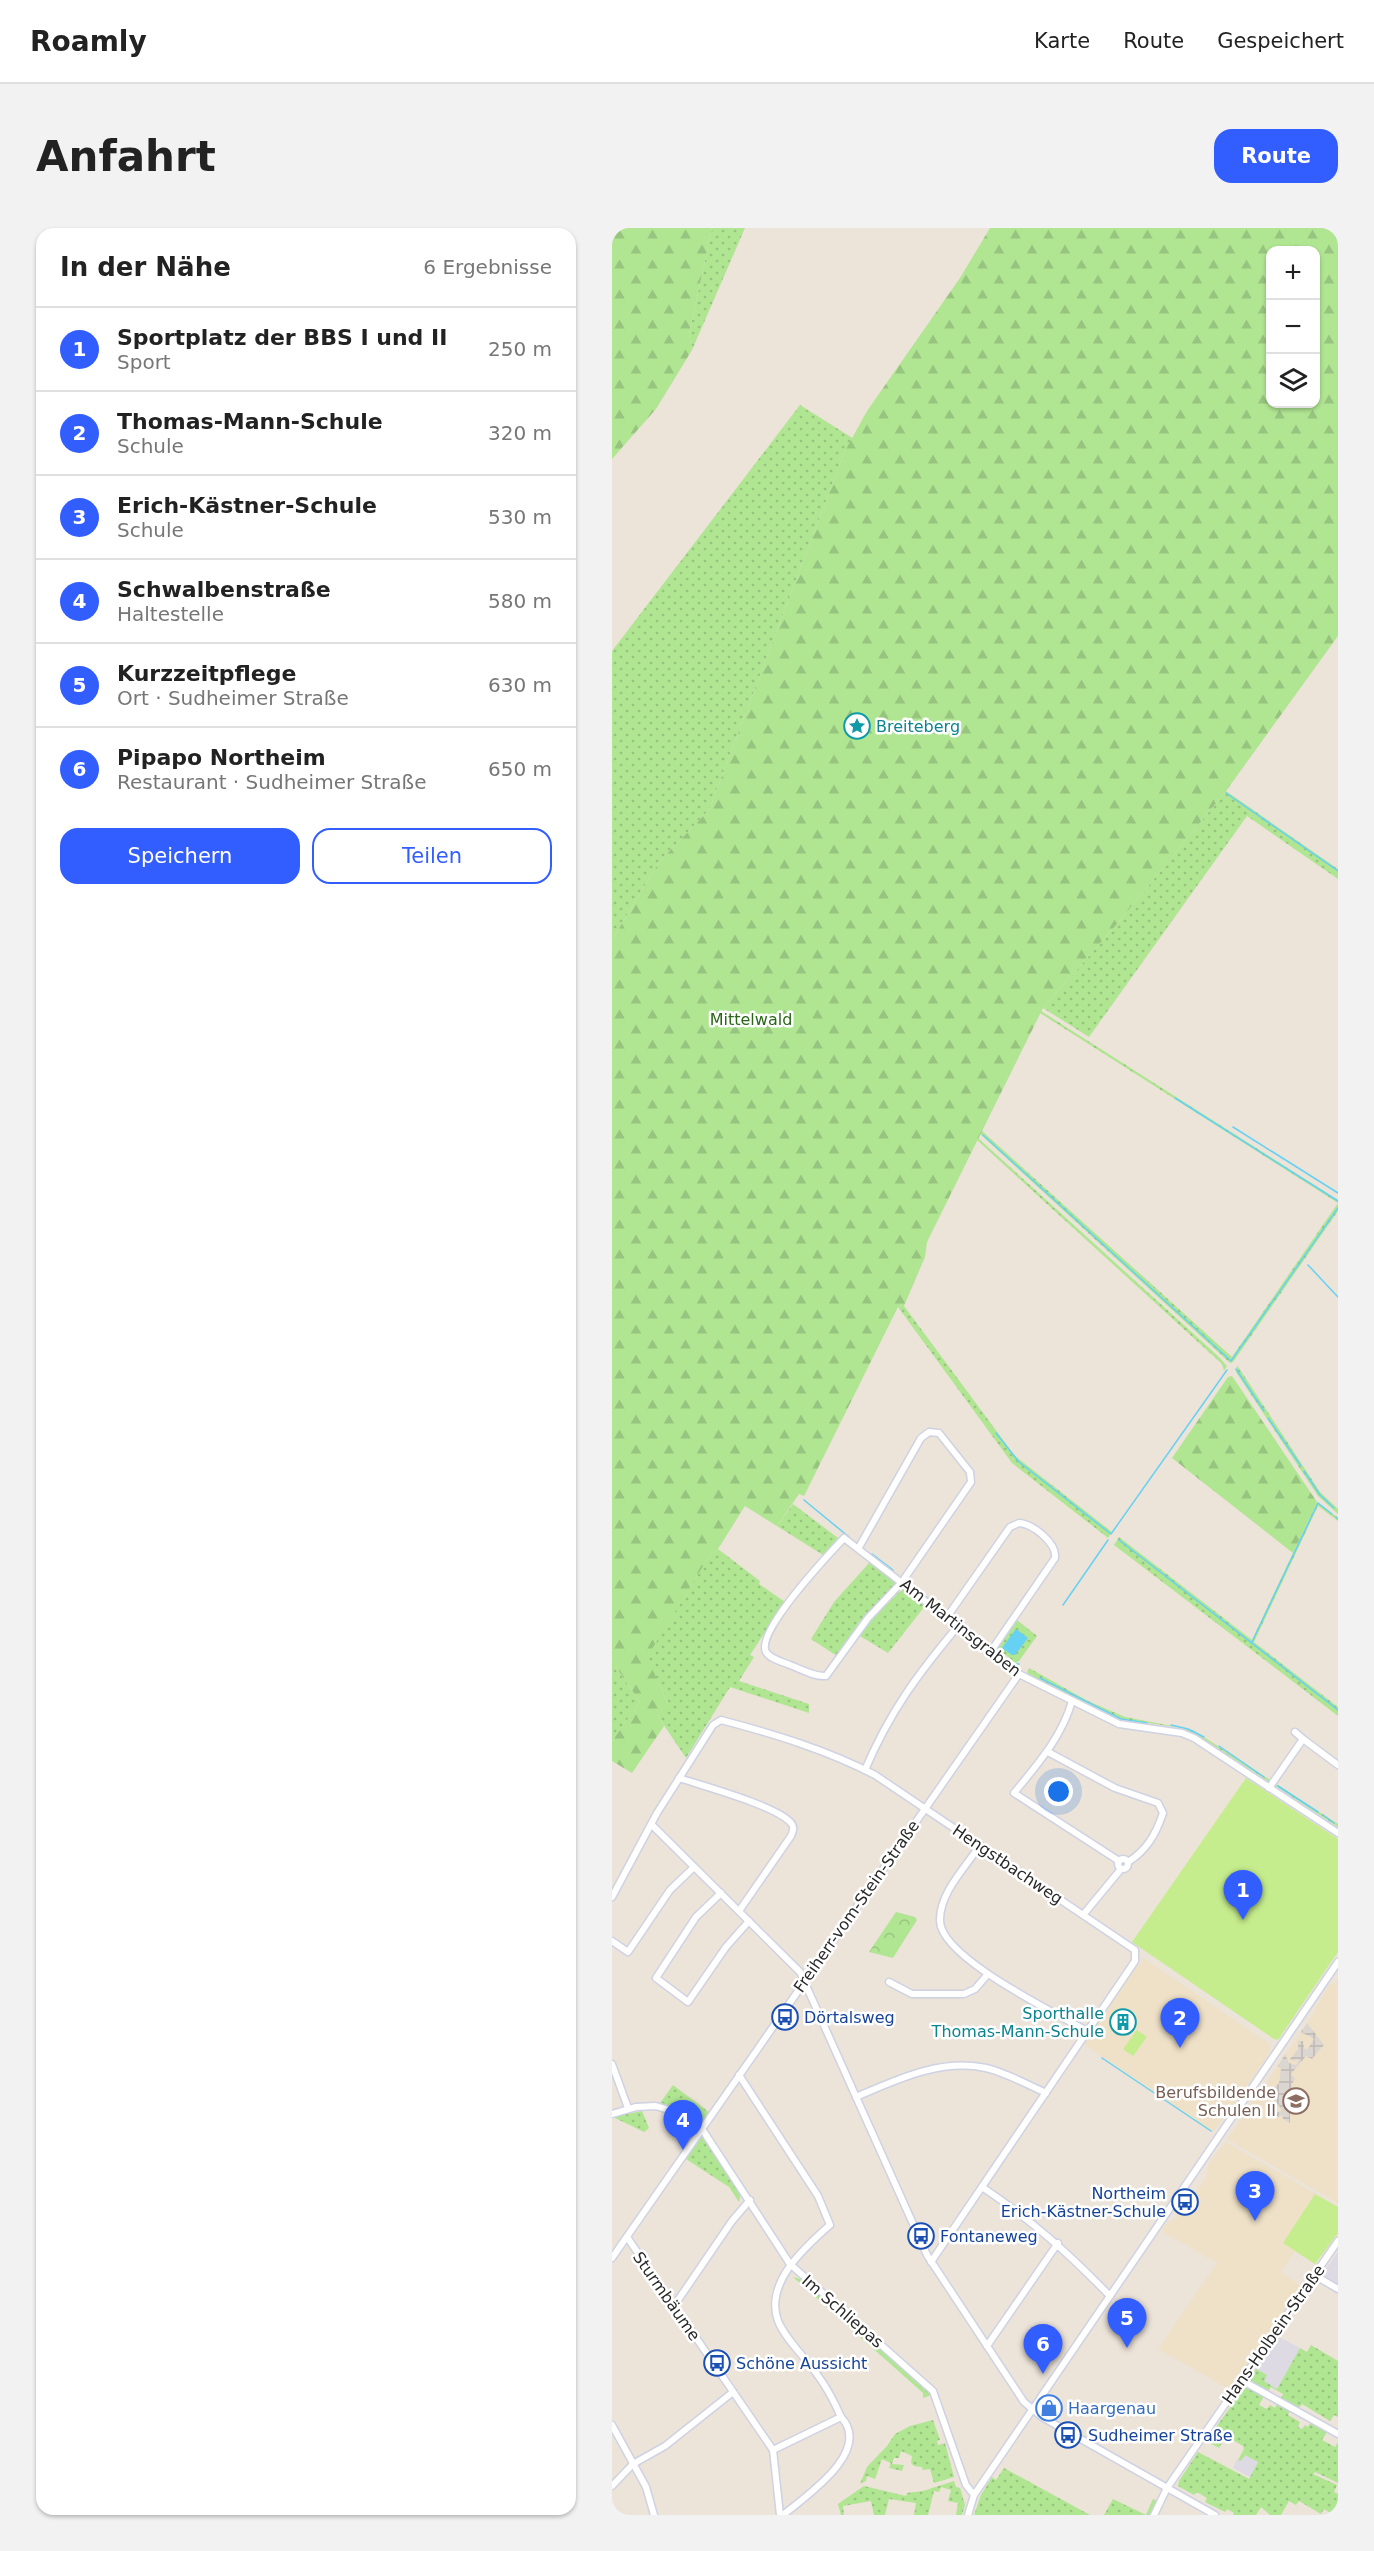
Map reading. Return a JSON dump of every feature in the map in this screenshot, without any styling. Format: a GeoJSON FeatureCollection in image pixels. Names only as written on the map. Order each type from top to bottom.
{"type":"FeatureCollection","features":[{"type":"Feature","properties":{"kind":"street"},"geometry":{"type":"LineString","coordinates":[[858,1549],[921,1438],[929,1432],[939,1433],[968,1470],[971,1481],[902,1582]]}},
{"type":"Feature","properties":{"kind":"street"},"geometry":{"type":"LineString","coordinates":[[947,1617],[1010,1527],[1019,1523],[1030,1526],[1052,1545],[1055,1558],[991,1651]]}},
{"type":"Feature","properties":{"kind":"street","name":"Am Martinsgraben"},"geometry":{"type":"LineString","coordinates":[[902,1582],[868,1618],[826,1676],[817,1675],[770,1656],[766,1652],[765,1645],[776,1621],[798,1588],[844,1538],[902,1582],[991,1651],[1019,1674],[1122,1725],[1190,1735],[1337,1831]]}},
{"type":"Feature","properties":{"kind":"street"},"geometry":{"type":"LineString","coordinates":[[866,1770],[883,1730],[900,1700],[958,1626]]}},
{"type":"Feature","properties":{"kind":"street","name":"Freiherr-vom-Stein-Straße"},"geometry":{"type":"LineString","coordinates":[[612,2258],[1019,1674]]}},
{"type":"Feature","properties":{"kind":"street"},"geometry":{"type":"LineString","coordinates":[[1072,1701],[1068,1715],[1048,1752],[1014,1793],[1119,1861],[1123,1859],[1128,1862]]}},
{"type":"Feature","properties":{"kind":"street","name":"Hengstbachweg"},"geometry":{"type":"LineString","coordinates":[[679,1778],[713,1725],[721,1720],[798,1743],[866,1770],[1133,1948],[1136,1955],[1135,1961],[1087,2031]]}},
{"type":"Feature","properties":{"kind":"street"},"geometry":{"type":"LineString","coordinates":[[1295,1732],[1338,1765]]}},
{"type":"Feature","properties":{"kind":"street"},"geometry":{"type":"LineString","coordinates":[[1269,1788],[1303,1739]]}},
{"type":"Feature","properties":{"kind":"street"},"geometry":{"type":"LineString","coordinates":[[1048,1752],[1115,1788],[1158,1803],[1163,1813],[1156,1833],[1138,1855],[1128,1862],[1127,1868],[1121,1869],[1083,1915]]}},
{"type":"Feature","properties":{"kind":"street"},"geometry":{"type":"LineString","coordinates":[[612,1897],[679,1778],[761,1805],[791,1823],[794,1829],[739,1911]]}},
{"type":"Feature","properties":{"kind":"street"},"geometry":{"type":"LineString","coordinates":[[652,1826],[800,1972],[931,2262],[1024,2402],[1032,2410],[1215,2515]]}},
{"type":"Feature","properties":{"kind":"street"},"geometry":{"type":"LineString","coordinates":[[931,2262],[1087,2031],[969,1962],[950,1943],[940,1922],[944,1899],[980,1845]]}},
{"type":"Feature","properties":{"kind":"street"},"geometry":{"type":"LineString","coordinates":[[1119,1861],[1118,1865],[1121,1869]]}},
{"type":"Feature","properties":{"kind":"street"},"geometry":{"type":"LineString","coordinates":[[612,1941],[628,1952],[670,1890],[693,1868]]}},
{"type":"Feature","properties":{"kind":"street"},"geometry":{"type":"LineString","coordinates":[[721,1893],[696,1917],[656,1978],[688,2002],[726,1947],[749,1921]]}},
{"type":"Feature","properties":{"kind":"street"},"geometry":{"type":"LineString","coordinates":[[968,2515],[974,2495],[1338,1962]]}},
{"type":"Feature","properties":{"kind":"street"},"geometry":{"type":"LineString","coordinates":[[889,1982],[912,1994],[964,1994],[975,1989],[988,1974]]}},
{"type":"Feature","properties":{"kind":"street"},"geometry":{"type":"LineString","coordinates":[[612,2064],[628,2109]]}},
{"type":"Feature","properties":{"kind":"street"},"geometry":{"type":"LineString","coordinates":[[856,2097],[922,2072],[962,2066],[993,2070],[1046,2093]]}},
{"type":"Feature","properties":{"kind":"street"},"geometry":{"type":"LineString","coordinates":[[739,2075],[818,2196],[830,2225],[790,2264],[778,2290],[777,2316],[780,2324],[823,2382],[848,2428],[849,2443],[832,2475],[782,2515]]}},
{"type":"Feature","properties":{"kind":"street"},"geometry":{"type":"LineString","coordinates":[[612,2114],[646,2106],[664,2108],[702,2129]]}},
{"type":"Feature","properties":{"kind":"street","name":"Im Schliepas"},"geometry":{"type":"LineString","coordinates":[[702,2129],[790,2264],[931,2388],[966,2485],[974,2495]]}},
{"type":"Feature","properties":{"kind":"street"},"geometry":{"type":"LineString","coordinates":[[982,2187],[1021,2212],[1058,2243],[1110,2296]]}},
{"type":"Feature","properties":{"kind":"street"},"geometry":{"type":"LineString","coordinates":[[674,2306],[732,2221],[750,2200]]}},
{"type":"Feature","properties":{"kind":"street","name":"Sturmbäume"},"geometry":{"type":"LineString","coordinates":[[627,2237],[773,2450],[782,2515]]}},
{"type":"Feature","properties":{"kind":"street","name":"Hans-Holbein-Straße"},"geometry":{"type":"LineString","coordinates":[[1154,2515],[1167,2488],[1338,2241]]}},
{"type":"Feature","properties":{"kind":"street"},"geometry":{"type":"LineString","coordinates":[[987,2346],[1058,2243]]}},
{"type":"Feature","properties":{"kind":"street"},"geometry":{"type":"LineString","coordinates":[[1314,2275],[1338,2289]]}},
{"type":"Feature","properties":{"kind":"street"},"geometry":{"type":"LineString","coordinates":[[1241,2379],[1338,2434]]}},
{"type":"Feature","properties":{"kind":"street"},"geometry":{"type":"LineString","coordinates":[[612,2486],[633,2464],[665,2446],[733,2392]]}},
{"type":"Feature","properties":{"kind":"street"},"geometry":{"type":"LineString","coordinates":[[773,2450],[841,2416]]}},
{"type":"Feature","properties":{"kind":"street"},"geometry":{"type":"LineString","coordinates":[[612,2425],[646,2487],[654,2515]]}},
{"type":"Feature","properties":{"kind":"shaded area"},"geometry":{"type":"Polygon","coordinates":[[[1143,1958],[1270,2044],[1270,2052],[1226,2117],[1213,2132],[1084,2044],[1143,1958]]]}},
{"type":"Feature","properties":{"kind":"shaded area","name":"Berufsbildende Schulen II"},"geometry":{"type":"Polygon","coordinates":[[[1338,1982],[1338,2203],[1227,2139],[1308,2022],[1330,1984],[1338,1982]]]}},
{"type":"Feature","properties":{"kind":"shaded area"},"geometry":{"type":"Polygon","coordinates":[[[1307,2023],[1324,2045],[1312,2059],[1306,2056],[1291,2074],[1295,2079],[1291,2085],[1302,2093],[1290,2107],[1290,2123],[1283,2119],[1282,2115],[1278,2117],[1276,2113],[1281,2111],[1280,2107],[1273,2099],[1261,2094],[1256,2096],[1262,2088],[1264,2091],[1271,2091],[1279,2083],[1281,2069],[1278,2066],[1285,2054],[1289,2063],[1296,2065],[1299,2059],[1293,2061],[1290,2059],[1298,2049],[1298,2041],[1303,2041],[1304,2048],[1307,2050],[1314,2039],[1301,2032],[1307,2023]]]}},
{"type":"Feature","properties":{"kind":"shaded area"},"geometry":{"type":"Polygon","coordinates":[[[1226,2142],[1338,2207],[1338,2233],[1315,2264],[1295,2251],[1281,2272],[1301,2286],[1229,2389],[1158,2349],[1217,2263],[1162,2231],[1166,2224],[1178,2217],[1206,2177],[1209,2163],[1226,2142]]]}},
{"type":"Feature","properties":{"kind":"shaded area"},"geometry":{"type":"Polygon","coordinates":[[[1338,2252],[1338,2284],[1325,2277],[1323,2273],[1338,2252]]]}},
{"type":"Feature","properties":{"kind":"shaded area"},"geometry":{"type":"Polygon","coordinates":[[[1279,2337],[1300,2348],[1277,2389],[1263,2381],[1266,2375],[1256,2369],[1279,2337]]]}},
{"type":"Feature","properties":{"kind":"shaded area"},"geometry":{"type":"Polygon","coordinates":[[[1245,2455],[1258,2462],[1250,2477],[1233,2468],[1237,2459],[1241,2461],[1245,2455]]]}},
{"type":"Feature","properties":{"kind":"green space"},"geometry":{"type":"Polygon","coordinates":[[[612,228],[712,228],[689,334],[692,350],[656,409],[612,459],[612,228]]]}},
{"type":"Feature","properties":{"kind":"green space"},"geometry":{"type":"Polygon","coordinates":[[[712,228],[745,228],[692,350],[689,334],[712,228]]]}},
{"type":"Feature","properties":{"kind":"green space","name":"Mittelwald"},"geometry":{"type":"Polygon","coordinates":[[[990,228],[1338,228],[1338,636],[1226,791],[1117,924],[1043,1008],[927,1242],[925,1257],[904,1306],[898,1307],[804,1496],[799,1494],[777,1526],[745,1506],[718,1549],[708,1558],[647,1657],[668,1704],[657,1715],[664,1726],[632,1773],[612,1761],[612,1741],[640,1702],[616,1667],[612,1673],[612,940],[659,862],[709,810],[844,453],[867,411],[960,278],[990,228]]]}},
{"type":"Feature","properties":{"kind":"green space"},"geometry":{"type":"Polygon","coordinates":[[[800,405],[854,439],[844,453],[709,810],[659,862],[612,940],[612,651],[800,405]]]}},
{"type":"Feature","properties":{"kind":"green space"},"geometry":{"type":"Polygon","coordinates":[[[1226,791],[1338,869],[1338,879],[1247,816],[1089,1037],[1043,1008],[1117,924],[1226,791]]]}},
{"type":"Feature","properties":{"kind":"green space"},"geometry":{"type":"Polygon","coordinates":[[[1041,1011],[1338,1200],[1338,1203],[1040,1013],[1041,1011]]]}},
{"type":"Feature","properties":{"kind":"green space"},"geometry":{"type":"Polygon","coordinates":[[[981,1130],[1232,1357],[1338,1203],[1338,1211],[1233,1362],[1230,1363],[980,1134],[981,1130]]]}},
{"type":"Feature","properties":{"kind":"green space"},"geometry":{"type":"Polygon","coordinates":[[[978,1138],[1219,1357],[1227,1366],[1224,1371],[1222,1364],[977,1140],[978,1138]]]}},
{"type":"Feature","properties":{"kind":"green space"},"geometry":{"type":"Polygon","coordinates":[[[904,1306],[1015,1456],[1112,1532],[1108,1538],[1012,1463],[898,1307],[904,1306]]]}},
{"type":"Feature","properties":{"kind":"green space"},"geometry":{"type":"Polygon","coordinates":[[[1237,1365],[1320,1492],[1338,1509],[1338,1514],[1318,1496],[1236,1372],[1237,1365]]]}},
{"type":"Feature","properties":{"kind":"green space"},"geometry":{"type":"Polygon","coordinates":[[[1232,1376],[1317,1502],[1293,1553],[1172,1458],[1228,1377],[1232,1376]]]}},
{"type":"Feature","properties":{"kind":"green space"},"geometry":{"type":"Polygon","coordinates":[[[1317,1502],[1338,1518],[1338,1521],[1318,1506],[1254,1642],[1338,1707],[1338,1716],[1114,1545],[1119,1537],[1252,1640],[1317,1502]]]}},
{"type":"Feature","properties":{"kind":"green space"},"geometry":{"type":"Polygon","coordinates":[[[793,1504],[838,1538],[823,1555],[777,1526],[793,1504]]]}},
{"type":"Feature","properties":{"kind":"green space"},"geometry":{"type":"Polygon","coordinates":[[[718,1549],[760,1581],[759,1584],[785,1602],[750,1655],[754,1657],[739,1681],[809,1704],[809,1713],[730,1687],[686,1758],[657,1715],[668,1703],[646,1657],[708,1558],[718,1549]]]}},
{"type":"Feature","properties":{"kind":"green space"},"geometry":{"type":"Polygon","coordinates":[[[870,1562],[894,1580],[896,1585],[863,1622],[860,1621],[837,1656],[811,1639],[834,1602],[870,1562]]]}},
{"type":"Feature","properties":{"kind":"green space"},"geometry":{"type":"Polygon","coordinates":[[[904,1589],[925,1606],[888,1653],[860,1636],[867,1625],[904,1589]]]}},
{"type":"Feature","properties":{"kind":"green space"},"geometry":{"type":"Polygon","coordinates":[[[1017,1620],[1037,1636],[1016,1663],[998,1649],[1017,1620]]]}},
{"type":"Feature","properties":{"kind":"green space"},"geometry":{"type":"Polygon","coordinates":[[[616,1667],[640,1702],[612,1741],[612,1673],[616,1667]]]}},
{"type":"Feature","properties":{"kind":"green space"},"geometry":{"type":"Polygon","coordinates":[[[1029,1668],[1088,1701],[1125,1717],[1193,1730],[1338,1824],[1338,1827],[1196,1734],[1182,1728],[1121,1719],[1030,1676],[1027,1672],[1029,1668]]]}},
{"type":"Feature","properties":{"kind":"green space"},"geometry":{"type":"Polygon","coordinates":[[[1246,1778],[1338,1839],[1338,1952],[1278,2040],[1132,1942],[1246,1778]]]}},
{"type":"Feature","properties":{"kind":"green space"},"geometry":{"type":"Polygon","coordinates":[[[896,1912],[915,1917],[917,1920],[893,1958],[869,1952],[896,1912]]]}},
{"type":"Feature","properties":{"kind":"green space"},"geometry":{"type":"Polygon","coordinates":[[[1137,2030],[1147,2037],[1133,2056],[1123,2049],[1137,2030]]]}},
{"type":"Feature","properties":{"kind":"green space"},"geometry":{"type":"Polygon","coordinates":[[[673,2085],[709,2112],[703,2120],[692,2118],[660,2103],[673,2085]]]}},
{"type":"Feature","properties":{"kind":"green space"},"geometry":{"type":"Polygon","coordinates":[[[642,2111],[649,2128],[644,2132],[613,2117],[642,2111]]]}},
{"type":"Feature","properties":{"kind":"green space"},"geometry":{"type":"Polygon","coordinates":[[[702,2137],[741,2193],[739,2202],[729,2187],[686,2159],[702,2137]]]}},
{"type":"Feature","properties":{"kind":"green space"},"geometry":{"type":"Polygon","coordinates":[[[1315,2194],[1338,2207],[1338,2233],[1315,2264],[1283,2243],[1315,2194]]]}},
{"type":"Feature","properties":{"kind":"green space"},"geometry":{"type":"Polygon","coordinates":[[[793,2277],[804,2280],[931,2395],[923,2398],[923,2393],[793,2277]]]}},
{"type":"Feature","properties":{"kind":"green space"},"geometry":{"type":"Polygon","coordinates":[[[1311,2345],[1338,2361],[1338,2417],[1334,2415],[1330,2421],[1302,2404],[1299,2408],[1281,2398],[1283,2394],[1271,2387],[1268,2391],[1251,2382],[1250,2378],[1256,2369],[1267,2375],[1264,2381],[1277,2389],[1300,2348],[1307,2352],[1311,2345]]]}},
{"type":"Feature","properties":{"kind":"green space"},"geometry":{"type":"Polygon","coordinates":[[[1245,2387],[1264,2396],[1259,2405],[1267,2409],[1270,2405],[1275,2408],[1277,2404],[1290,2411],[1288,2415],[1300,2422],[1298,2427],[1302,2429],[1305,2425],[1308,2427],[1311,2422],[1327,2432],[1322,2440],[1335,2447],[1338,2442],[1338,2483],[1315,2472],[1313,2474],[1337,2485],[1334,2492],[1338,2494],[1338,2503],[1332,2514],[1324,2509],[1321,2514],[1299,2501],[1296,2505],[1289,2501],[1281,2515],[1270,2515],[1261,2507],[1256,2515],[1233,2515],[1234,2513],[1227,2509],[1225,2512],[1205,2502],[1207,2498],[1197,2492],[1194,2495],[1178,2486],[1198,2452],[1249,2479],[1258,2462],[1245,2455],[1241,2461],[1238,2460],[1244,2449],[1243,2446],[1226,2436],[1219,2448],[1206,2441],[1245,2387]]]}},
{"type":"Feature","properties":{"kind":"green space"},"geometry":{"type":"Polygon","coordinates":[[[933,2420],[940,2440],[937,2441],[938,2445],[945,2443],[954,2477],[934,2483],[930,2469],[923,2470],[922,2467],[914,2466],[911,2463],[912,2456],[901,2451],[899,2458],[894,2458],[892,2464],[904,2465],[902,2471],[889,2468],[891,2463],[882,2459],[875,2479],[867,2476],[866,2481],[860,2484],[867,2467],[895,2434],[910,2426],[933,2420]]]}},
{"type":"Feature","properties":{"kind":"green space"},"geometry":{"type":"Polygon","coordinates":[[[1004,2468],[1090,2515],[974,2515],[981,2495],[992,2477],[996,2480],[1004,2468]]]}},
{"type":"Feature","properties":{"kind":"green space"},"geometry":{"type":"Polygon","coordinates":[[[954,2481],[956,2487],[960,2488],[965,2505],[962,2515],[956,2515],[958,2503],[948,2501],[951,2490],[941,2487],[939,2492],[934,2491],[928,2515],[914,2515],[916,2503],[889,2499],[885,2515],[874,2515],[871,2501],[843,2506],[844,2515],[841,2515],[838,2504],[864,2486],[906,2496],[907,2493],[923,2491],[954,2481]]]}},
{"type":"Feature","properties":{"kind":"green space"},"geometry":{"type":"Polygon","coordinates":[[[1113,2499],[1146,2515],[1104,2515],[1113,2499]]]}},
{"type":"Feature","properties":{"kind":"green space"},"geometry":{"type":"Polygon","coordinates":[[[1153,2499],[1157,2501],[1151,2515],[1146,2515],[1153,2499]]]}},
{"type":"Feature","properties":{"kind":"water"},"geometry":{"type":"Polygon","coordinates":[[[1016,1629],[1028,1638],[1015,1655],[1012,1655],[1002,1648],[1016,1629]]]}},
{"type":"Feature","properties":{"kind":"waterway"},"geometry":{"type":"LineString","coordinates":[[1226,793],[1338,871]]}},
{"type":"Feature","properties":{"kind":"waterway"},"geometry":{"type":"LineString","coordinates":[[1175,1098],[1338,1201]]}},
{"type":"Feature","properties":{"kind":"waterway"},"geometry":{"type":"LineString","coordinates":[[1233,1127],[1338,1193]]}},
{"type":"Feature","properties":{"kind":"waterway"},"geometry":{"type":"LineString","coordinates":[[983,1135],[1231,1361],[1338,1208]]}},
{"type":"Feature","properties":{"kind":"waterway"},"geometry":{"type":"LineString","coordinates":[[1308,1265],[1338,1297]]}},
{"type":"Feature","properties":{"kind":"waterway"},"geometry":{"type":"LineString","coordinates":[[1236,1369],[1264,1411]]}},
{"type":"Feature","properties":{"kind":"waterway"},"geometry":{"type":"LineString","coordinates":[[996,1433],[1019,1462],[1111,1534],[1227,1370]]}},
{"type":"Feature","properties":{"kind":"waterway"},"geometry":{"type":"LineString","coordinates":[[1268,1418],[1301,1466]]}},
{"type":"Feature","properties":{"kind":"waterway"},"geometry":{"type":"LineString","coordinates":[[1304,1471],[1320,1495],[1334,1508]]}},
{"type":"Feature","properties":{"kind":"waterway"},"geometry":{"type":"LineString","coordinates":[[804,1500],[849,1537]]}},
{"type":"Feature","properties":{"kind":"waterway"},"geometry":{"type":"LineString","coordinates":[[1252,1642],[1318,1503],[1332,1514]]}},
{"type":"Feature","properties":{"kind":"waterway"},"geometry":{"type":"LineString","coordinates":[[1063,1605],[1108,1540]]}},
{"type":"Feature","properties":{"kind":"waterway"},"geometry":{"type":"LineString","coordinates":[[1119,1540],[1338,1710]]}},
{"type":"Feature","properties":{"kind":"waterway"},"geometry":{"type":"LineString","coordinates":[[872,1554],[893,1570]]}},
{"type":"Feature","properties":{"kind":"waterway"},"geometry":{"type":"LineString","coordinates":[[915,1588],[938,1606]]}},
{"type":"Feature","properties":{"kind":"waterway"},"geometry":{"type":"LineString","coordinates":[[963,1624],[981,1639]]}},
{"type":"Feature","properties":{"kind":"waterway"},"geometry":{"type":"LineString","coordinates":[[1002,1656],[1013,1664],[1019,1664]]}},
{"type":"Feature","properties":{"kind":"waterway"},"geometry":{"type":"LineString","coordinates":[[1040,1678],[1121,1719],[1147,1723]]}},
{"type":"Feature","properties":{"kind":"waterway"},"geometry":{"type":"LineString","coordinates":[[1171,1725],[1188,1729],[1204,1737]]}},
{"type":"Feature","properties":{"kind":"waterway"},"geometry":{"type":"LineString","coordinates":[[1219,1746],[1264,1777]]}},
{"type":"Feature","properties":{"kind":"waterway"},"geometry":{"type":"LineString","coordinates":[[1278,1786],[1318,1812]]}},
{"type":"Feature","properties":{"kind":"waterway"},"geometry":{"type":"LineString","coordinates":[[1323,1815],[1334,1823]]}},
{"type":"Feature","properties":{"kind":"waterway"},"geometry":{"type":"LineString","coordinates":[[1102,2058],[1211,2131]]}},
{"type":"Feature","properties":{"kind":"place","name":"Breiteberg"},"geometry":{"type":"Point","coordinates":[857,726]}},
{"type":"Feature","properties":{"kind":"place","name":"Sportplatz der BBS I und II"},"geometry":{"type":"Point","coordinates":[1243,1920]}},
{"type":"Feature","properties":{"kind":"place","name":"Dörtalsweg"},"geometry":{"type":"Point","coordinates":[785,2017]}},
{"type":"Feature","properties":{"kind":"place","name":"Sporthalle Thomas-Mann-Schule"},"geometry":{"type":"Point","coordinates":[1123,2022]}},
{"type":"Feature","properties":{"kind":"place","name":"Thomas-Mann-Schule"},"geometry":{"type":"Point","coordinates":[1180,2048]}},
{"type":"Feature","properties":{"kind":"place","name":"Berufsbildende Schulen II"},"geometry":{"type":"Point","coordinates":[1296,2101]}},
{"type":"Feature","properties":{"kind":"place","name":"Schwalbenstraße"},"geometry":{"type":"Point","coordinates":[683,2150]}},
{"type":"Feature","properties":{"kind":"place","name":"Northeim Erich-Kästner-Schule"},"geometry":{"type":"Point","coordinates":[1185,2202]}},
{"type":"Feature","properties":{"kind":"place","name":"Erich-Kästner-Schule"},"geometry":{"type":"Point","coordinates":[1255,2221]}},
{"type":"Feature","properties":{"kind":"place","name":"Fontaneweg"},"geometry":{"type":"Point","coordinates":[921,2236]}},
{"type":"Feature","properties":{"kind":"place","name":"Kurzzeitpflege"},"geometry":{"type":"Point","coordinates":[1127,2348]}},
{"type":"Feature","properties":{"kind":"place","name":"Schöne Aussicht"},"geometry":{"type":"Point","coordinates":[717,2363]}},
{"type":"Feature","properties":{"kind":"place","name":"Pipapo Northeim"},"geometry":{"type":"Point","coordinates":[1043,2374]}},
{"type":"Feature","properties":{"kind":"place","name":"Haargenau"},"geometry":{"type":"Point","coordinates":[1049,2408]}},
{"type":"Feature","properties":{"kind":"place","name":"Sudheimer Straße"},"geometry":{"type":"Point","coordinates":[1068,2435]}}]}
